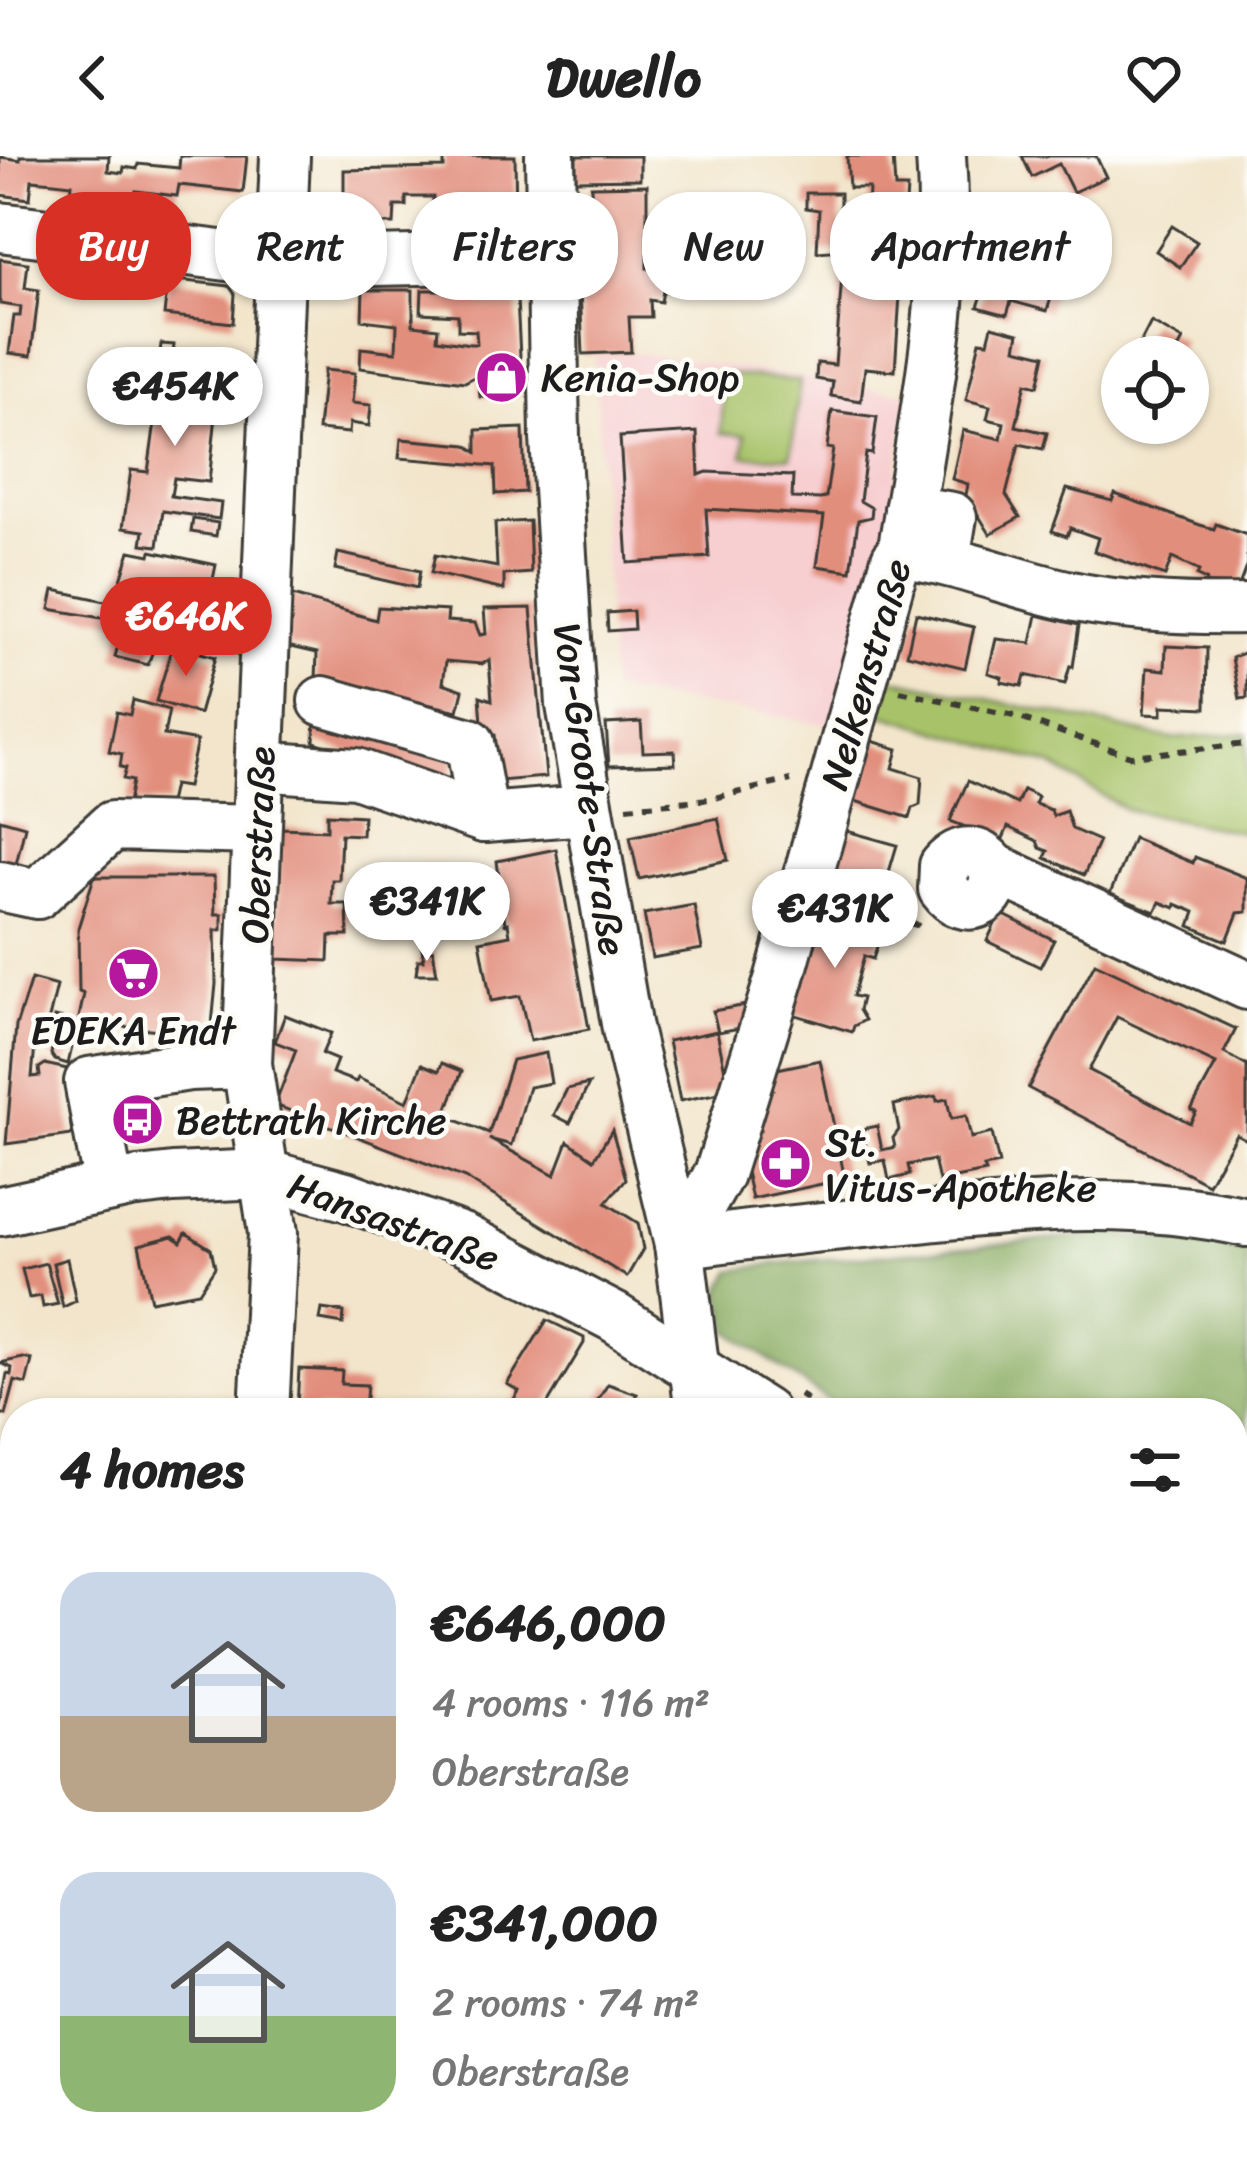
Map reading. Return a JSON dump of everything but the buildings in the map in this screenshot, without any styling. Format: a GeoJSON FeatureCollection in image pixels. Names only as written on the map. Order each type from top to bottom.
{"type":"FeatureCollection","features":[{"type":"Feature","properties":{"kind":"street","name":"Oberstraße"},"geometry":{"type":"LineString","coordinates":[[284,192],[285,156]]}},
{"type":"Feature","properties":{"kind":"street","name":"Von-Groote-Straße"},"geometry":{"type":"LineString","coordinates":[[550,156],[550,192]]}},
{"type":"Feature","properties":{"kind":"street","name":"Nelkenstraße"},"geometry":{"type":"LineString","coordinates":[[680,1244],[719,1174],[896,560],[919,541],[946,225],[941,156]]}},
{"type":"Feature","properties":{"kind":"street"},"geometry":{"type":"LineString","coordinates":[[0,227],[215,254]]}},
{"type":"Feature","properties":{"kind":"street","name":"Oberstraße"},"geometry":{"type":"LineString","coordinates":[[265,1398],[273,1233],[248,1064],[281,300]]}},
{"type":"Feature","properties":{"kind":"street","name":"Von-Groote-Straße"},"geometry":{"type":"LineString","coordinates":[[552,300],[571,705],[627,1029],[680,1244],[698,1398]]}},
{"type":"Feature","properties":{"kind":"street"},"geometry":{"type":"LineString","coordinates":[[919,541],[1079,597],[1187,610],[1247,609]]}},
{"type":"Feature","properties":{"kind":"street"},"geometry":{"type":"LineString","coordinates":[[323,700],[470,743],[484,818]]}},
{"type":"Feature","properties":{"kind":"street"},"geometry":{"type":"LineString","coordinates":[[260,766],[356,772],[484,818],[587,810]]}},
{"type":"Feature","properties":{"kind":"street"},"geometry":{"type":"LineString","coordinates":[[18,890],[112,826],[256,830]]}},
{"type":"Feature","properties":{"kind":"street"},"geometry":{"type":"LineString","coordinates":[[943,889],[944,866],[964,851],[976,852],[994,868],[1247,985]]}},
{"type":"Feature","properties":{"kind":"street"},"geometry":{"type":"LineString","coordinates":[[109,1187],[89,1082],[189,1066],[248,1064]]}},
{"type":"Feature","properties":{"kind":"street","name":"Hansastraße"},"geometry":{"type":"LineString","coordinates":[[0,1211],[155,1178],[263,1174],[350,1197],[462,1238],[614,1317],[742,1398]]}},
{"type":"Feature","properties":{"kind":"street"},"geometry":{"type":"LineString","coordinates":[[680,1244],[1071,1204],[1190,1210],[1247,1222]]}},
{"type":"Feature","properties":{"kind":"path"},"geometry":{"type":"LineString","coordinates":[[860,687],[1014,716],[1131,756],[1247,744]]}},
{"type":"Feature","properties":{"kind":"path"},"geometry":{"type":"LineString","coordinates":[[587,810],[710,799],[836,770]]}},
{"type":"Feature","properties":{"kind":"path"},"geometry":{"type":"LineString","coordinates":[[804,890],[916,925],[943,889]]}},
{"type":"Feature","properties":{"kind":"shaded area"},"geometry":{"type":"Polygon","coordinates":[[[640,353],[908,394],[884,563],[837,726],[611,690],[595,356],[640,353]]]}},
{"type":"Feature","properties":{"kind":"green space"},"geometry":{"type":"Polygon","coordinates":[[[725,374],[800,381],[791,457],[743,456],[746,435],[721,433],[725,374]]]}},
{"type":"Feature","properties":{"kind":"green space"},"geometry":{"type":"Polygon","coordinates":[[[882,676],[1171,739],[1247,733],[1247,833],[1127,810],[1051,765],[871,711],[882,676]]]}},
{"type":"Feature","properties":{"kind":"green space"},"geometry":{"type":"Polygon","coordinates":[[[1113,1234],[1247,1253],[1247,1398],[825,1398],[730,1332],[721,1291],[732,1271],[1113,1234]]]}},
{"type":"Feature","properties":{"kind":"place","name":"Kenia-Shop"},"geometry":{"type":"Point","coordinates":[502,377]}},
{"type":"Feature","properties":{"kind":"place","name":"EDEKA Endt"},"geometry":{"type":"Point","coordinates":[133,973]}},
{"type":"Feature","properties":{"kind":"place","name":"Bettrath Kirche"},"geometry":{"type":"Point","coordinates":[137,1120]}},
{"type":"Feature","properties":{"kind":"place","name":"St. Vitus-Apotheke"},"geometry":{"type":"Point","coordinates":[786,1164]}}]}
